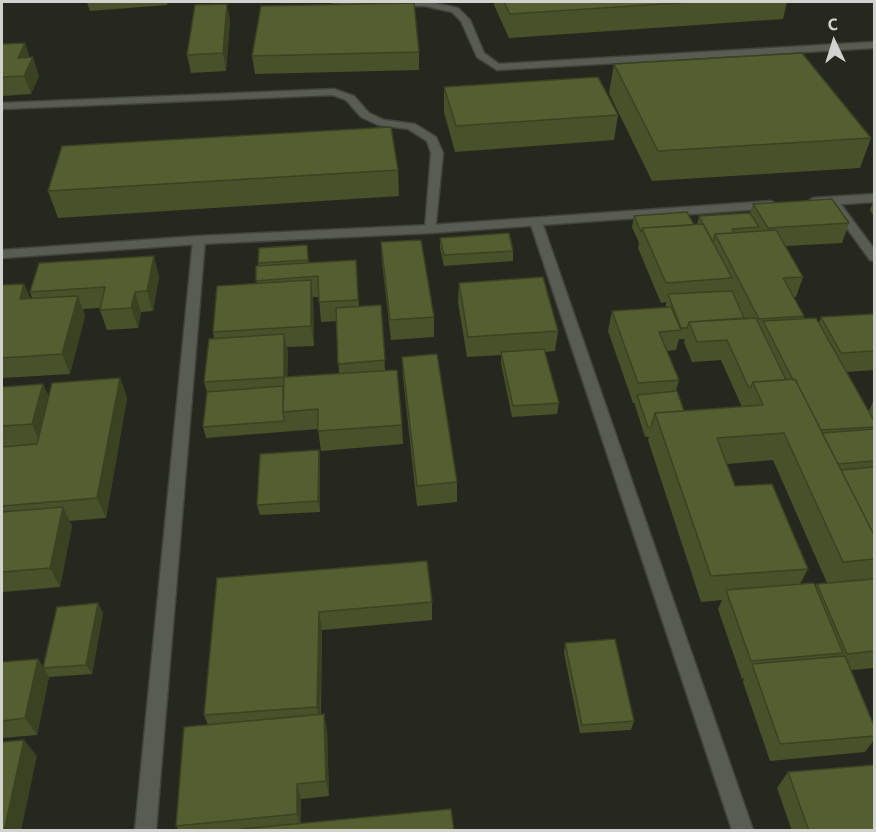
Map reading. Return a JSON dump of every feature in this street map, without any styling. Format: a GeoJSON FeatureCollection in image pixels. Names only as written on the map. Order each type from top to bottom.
{"type":"FeatureCollection","features":[{"type":"Feature","properties":{"kind":"street"},"geometry":{"type":"LineString","coordinates":[[336,2],[366,6],[425,3],[443,5],[455,10],[465,20],[480,55],[498,67],[874,45]]}},
{"type":"Feature","properties":{"kind":"street"},"geometry":{"type":"LineString","coordinates":[[2,106],[334,92],[350,98],[365,115],[382,123],[411,126],[432,139],[437,153],[431,229]]}},
{"type":"Feature","properties":{"kind":"street"},"geometry":{"type":"LineString","coordinates":[[2,254],[199,240],[431,229],[874,198]]}},
{"type":"Feature","properties":{"kind":"street"},"geometry":{"type":"LineString","coordinates":[[833,201],[874,257]]}},
{"type":"Feature","properties":{"kind":"street"},"geometry":{"type":"LineString","coordinates":[[536,222],[743,831]]}},
{"type":"Feature","properties":{"kind":"street"},"geometry":{"type":"LineString","coordinates":[[145,831],[199,240]]}},
{"type":"Feature","properties":{"kind":"building"},"geometry":{"type":"Polygon","coordinates":[[[504,2],[694,2],[510,14],[504,2]]]}},
{"type":"Feature","properties":{"kind":"building"},"geometry":{"type":"Polygon","coordinates":[[[414,3],[419,52],[252,56],[261,6],[414,3]]]}},
{"type":"Feature","properties":{"kind":"building"},"geometry":{"type":"Polygon","coordinates":[[[227,4],[223,53],[187,55],[195,5],[227,4]]]}},
{"type":"Feature","properties":{"kind":"building"},"geometry":{"type":"Polygon","coordinates":[[[25,43],[18,58],[33,57],[24,76],[2,77],[2,44],[25,43]]]}},
{"type":"Feature","properties":{"kind":"building"},"geometry":{"type":"Polygon","coordinates":[[[802,53],[871,138],[658,151],[614,64],[802,53]]]}},
{"type":"Feature","properties":{"kind":"building"},"geometry":{"type":"Polygon","coordinates":[[[598,77],[618,115],[456,126],[444,87],[598,77]]]}},
{"type":"Feature","properties":{"kind":"building"},"geometry":{"type":"Polygon","coordinates":[[[391,127],[398,170],[48,191],[62,146],[391,127]]]}},
{"type":"Feature","properties":{"kind":"building"},"geometry":{"type":"Polygon","coordinates":[[[832,199],[849,223],[768,228],[753,204],[832,199]]]}},
{"type":"Feature","properties":{"kind":"building"},"geometry":{"type":"Polygon","coordinates":[[[687,212],[694,225],[642,228],[641,232],[634,216],[687,212]]]}},
{"type":"Feature","properties":{"kind":"building"},"geometry":{"type":"Polygon","coordinates":[[[750,213],[759,227],[732,229],[734,233],[715,234],[713,242],[699,216],[750,213]]]}},
{"type":"Feature","properties":{"kind":"building"},"geometry":{"type":"Polygon","coordinates":[[[703,224],[732,278],[666,283],[642,228],[703,224]]]}},
{"type":"Feature","properties":{"kind":"building"},"geometry":{"type":"Polygon","coordinates":[[[776,230],[803,277],[783,278],[804,316],[759,319],[715,234],[776,230]]]}},
{"type":"Feature","properties":{"kind":"building"},"geometry":{"type":"Polygon","coordinates":[[[509,233],[513,251],[444,255],[440,238],[509,233]]]}},
{"type":"Feature","properties":{"kind":"building"},"geometry":{"type":"Polygon","coordinates":[[[421,240],[434,317],[390,320],[381,242],[421,240]]]}},
{"type":"Feature","properties":{"kind":"building"},"geometry":{"type":"Polygon","coordinates":[[[307,245],[308,260],[258,263],[259,248],[307,245]]]}},
{"type":"Feature","properties":{"kind":"building"},"geometry":{"type":"Polygon","coordinates":[[[154,256],[147,291],[135,292],[131,308],[100,310],[105,287],[30,292],[39,263],[154,256]]]}},
{"type":"Feature","properties":{"kind":"building"},"geometry":{"type":"Polygon","coordinates":[[[356,260],[358,300],[319,302],[318,276],[256,281],[256,266],[356,260]]]}},
{"type":"Feature","properties":{"kind":"building"},"geometry":{"type":"Polygon","coordinates":[[[543,277],[558,331],[468,337],[459,283],[543,277]]]}},
{"type":"Feature","properties":{"kind":"building"},"geometry":{"type":"Polygon","coordinates":[[[311,280],[311,326],[213,332],[217,286],[311,280]]]}},
{"type":"Feature","properties":{"kind":"building"},"geometry":{"type":"Polygon","coordinates":[[[24,284],[20,299],[78,296],[62,354],[2,358],[2,285],[24,284]]]}},
{"type":"Feature","properties":{"kind":"building"},"geometry":{"type":"Polygon","coordinates":[[[732,291],[744,318],[689,322],[687,328],[681,328],[668,294],[732,291]]]}},
{"type":"Feature","properties":{"kind":"building"},"geometry":{"type":"Polygon","coordinates":[[[381,305],[385,360],[338,364],[336,308],[381,305]]]}},
{"type":"Feature","properties":{"kind":"building"},"geometry":{"type":"Polygon","coordinates":[[[671,307],[681,330],[659,332],[679,380],[638,383],[612,311],[671,307]]]}},
{"type":"Feature","properties":{"kind":"building"},"geometry":{"type":"Polygon","coordinates":[[[874,314],[874,351],[841,353],[821,317],[874,314]]]}},
{"type":"Feature","properties":{"kind":"building"},"geometry":{"type":"Polygon","coordinates":[[[756,318],[786,380],[753,382],[749,388],[727,340],[697,342],[689,322],[756,318]]]}},
{"type":"Feature","properties":{"kind":"building"},"geometry":{"type":"Polygon","coordinates":[[[816,318],[874,421],[874,427],[821,430],[763,321],[816,318]]]}},
{"type":"Feature","properties":{"kind":"building"},"geometry":{"type":"Polygon","coordinates":[[[284,334],[284,377],[204,382],[209,339],[284,334]]]}},
{"type":"Feature","properties":{"kind":"building"},"geometry":{"type":"Polygon","coordinates":[[[544,349],[559,403],[513,406],[501,352],[544,349]]]}},
{"type":"Feature","properties":{"kind":"building"},"geometry":{"type":"Polygon","coordinates":[[[437,354],[457,482],[417,486],[402,357],[437,354]]]}},
{"type":"Feature","properties":{"kind":"building"},"geometry":{"type":"Polygon","coordinates":[[[397,370],[402,425],[318,431],[318,409],[283,412],[284,377],[397,370]]]}},
{"type":"Feature","properties":{"kind":"building"},"geometry":{"type":"Polygon","coordinates":[[[120,378],[97,498],[2,506],[2,447],[37,444],[52,383],[120,378]]]}},
{"type":"Feature","properties":{"kind":"building"},"geometry":{"type":"Polygon","coordinates":[[[795,379],[874,535],[874,559],[843,562],[784,433],[717,438],[735,486],[772,484],[808,569],[711,576],[655,413],[763,405],[753,382],[795,379]]]}},
{"type":"Feature","properties":{"kind":"building"},"geometry":{"type":"Polygon","coordinates":[[[43,384],[32,424],[2,426],[2,387],[43,384]]]}},
{"type":"Feature","properties":{"kind":"building"},"geometry":{"type":"Polygon","coordinates":[[[283,386],[284,421],[203,427],[207,392],[283,386]]]}},
{"type":"Feature","properties":{"kind":"building"},"geometry":{"type":"Polygon","coordinates":[[[677,391],[684,411],[655,413],[651,427],[648,427],[637,395],[677,391]]]}},
{"type":"Feature","properties":{"kind":"building"},"geometry":{"type":"Polygon","coordinates":[[[874,429],[874,461],[838,464],[822,433],[874,429]]]}},
{"type":"Feature","properties":{"kind":"building"},"geometry":{"type":"Polygon","coordinates":[[[319,450],[318,501],[257,505],[260,454],[319,450]]]}},
{"type":"Feature","properties":{"kind":"building"},"geometry":{"type":"Polygon","coordinates":[[[874,467],[874,535],[841,470],[874,467]]]}},
{"type":"Feature","properties":{"kind":"building"},"geometry":{"type":"Polygon","coordinates":[[[63,507],[50,568],[2,572],[2,512],[63,507]]]}},
{"type":"Feature","properties":{"kind":"building"},"geometry":{"type":"Polygon","coordinates":[[[427,561],[432,602],[319,612],[317,707],[204,715],[217,578],[427,561]]]}},
{"type":"Feature","properties":{"kind":"building"},"geometry":{"type":"Polygon","coordinates":[[[874,579],[874,651],[847,654],[817,584],[874,579]]]}},
{"type":"Feature","properties":{"kind":"building"},"geometry":{"type":"Polygon","coordinates":[[[814,583],[843,653],[751,661],[726,590],[814,583]]]}},
{"type":"Feature","properties":{"kind":"building"},"geometry":{"type":"Polygon","coordinates":[[[98,603],[86,665],[43,668],[57,607],[98,603]]]}},
{"type":"Feature","properties":{"kind":"building"},"geometry":{"type":"Polygon","coordinates":[[[615,639],[634,721],[582,725],[565,643],[615,639]]]}},
{"type":"Feature","properties":{"kind":"building"},"geometry":{"type":"Polygon","coordinates":[[[845,656],[874,726],[874,736],[780,744],[752,664],[845,656]]]}},
{"type":"Feature","properties":{"kind":"building"},"geometry":{"type":"Polygon","coordinates":[[[38,659],[25,718],[2,721],[2,662],[38,659]]]}},
{"type":"Feature","properties":{"kind":"building"},"geometry":{"type":"Polygon","coordinates":[[[324,714],[326,781],[297,784],[297,814],[176,826],[184,727],[324,714]]]}},
{"type":"Feature","properties":{"kind":"building"},"geometry":{"type":"Polygon","coordinates":[[[24,740],[4,831],[2,831],[2,742],[24,740]]]}},
{"type":"Feature","properties":{"kind":"building"},"geometry":{"type":"Polygon","coordinates":[[[874,765],[874,831],[809,831],[788,772],[874,765]]]}},
{"type":"Feature","properties":{"kind":"building"},"geometry":{"type":"Polygon","coordinates":[[[451,809],[454,831],[242,831],[242,829],[451,809]]]}}]}
